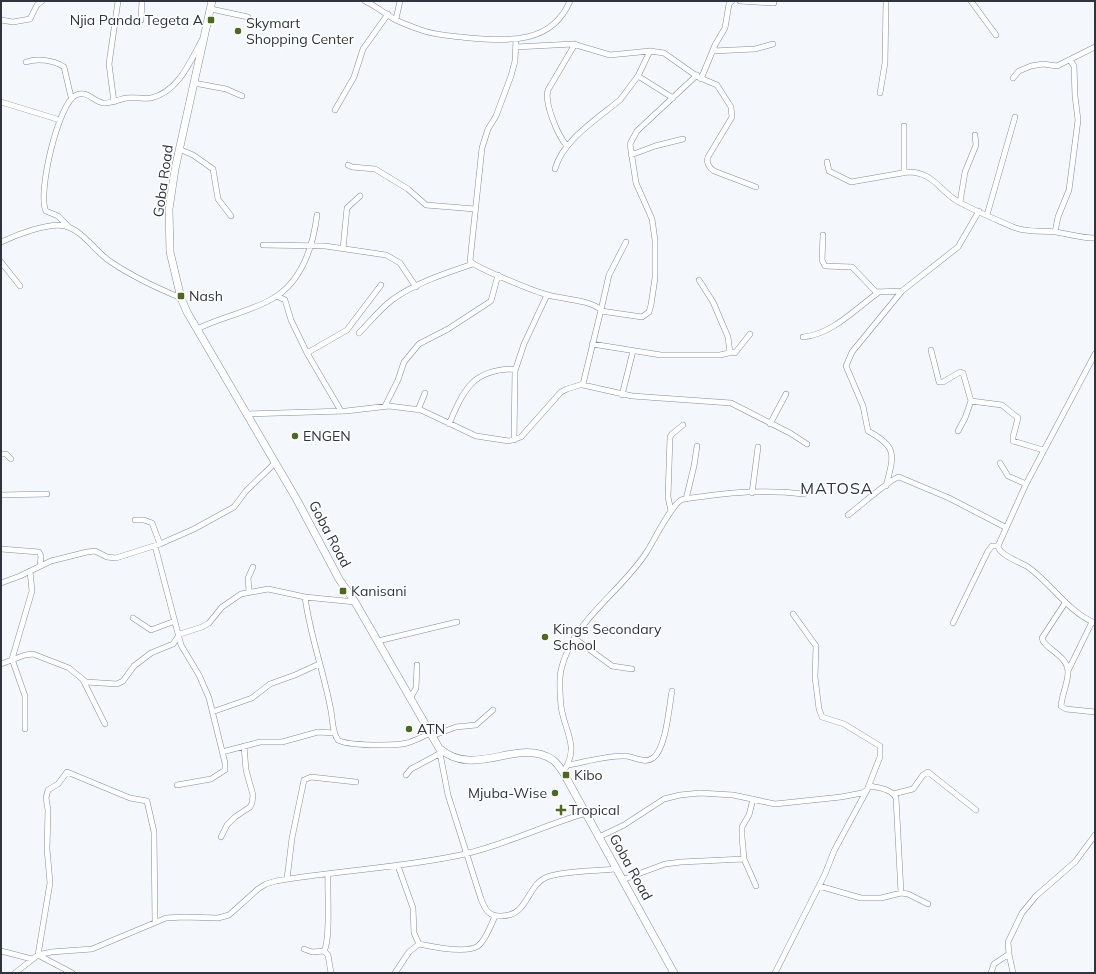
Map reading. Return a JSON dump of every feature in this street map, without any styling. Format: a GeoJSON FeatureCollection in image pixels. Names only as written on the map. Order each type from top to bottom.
{"type":"FeatureCollection","features":[{"type":"Feature","properties":{"kind":"main road","name":"Goba Road"},"geometry":{"type":"LineString","coordinates":[[212,1],[179,149],[169,209],[170,252],[181,298],[190,318],[198,328],[339,579],[355,602],[411,697],[432,734],[439,751],[450,757],[467,761],[479,761],[525,752],[536,753],[553,760],[563,772],[674,973]]}},
{"type":"Feature","properties":{"kind":"street"},"geometry":{"type":"LineString","coordinates":[[1,20],[13,22],[30,19],[37,5],[42,1]]}},
{"type":"Feature","properties":{"kind":"street"},"geometry":{"type":"LineString","coordinates":[[114,102],[109,64],[118,1]]}},
{"type":"Feature","properties":{"kind":"street"},"geometry":{"type":"LineString","coordinates":[[141,20],[142,1]]}},
{"type":"Feature","properties":{"kind":"street"},"geometry":{"type":"LineString","coordinates":[[364,1],[396,20],[423,31],[447,36],[502,40],[516,39],[550,28],[562,17],[570,1]]}},
{"type":"Feature","properties":{"kind":"street"},"geometry":{"type":"LineString","coordinates":[[396,20],[400,1]]}},
{"type":"Feature","properties":{"kind":"street"},"geometry":{"type":"LineString","coordinates":[[516,39],[515,61],[511,76],[482,148],[470,257],[473,264],[547,295],[593,305],[601,310],[642,317],[651,309],[654,278],[655,235],[650,214],[636,184],[630,146],[633,136],[673,98],[699,77],[724,28],[728,10],[732,1]]}},
{"type":"Feature","properties":{"kind":"street"},"geometry":{"type":"LineString","coordinates":[[740,1],[774,3]]}},
{"type":"Feature","properties":{"kind":"street"},"geometry":{"type":"LineString","coordinates":[[880,93],[884,63],[886,1]]}},
{"type":"Feature","properties":{"kind":"street"},"geometry":{"type":"LineString","coordinates":[[971,1],[996,35]]}},
{"type":"Feature","properties":{"kind":"street"},"geometry":{"type":"LineString","coordinates":[[211,9],[248,17]]}},
{"type":"Feature","properties":{"kind":"street"},"geometry":{"type":"LineString","coordinates":[[335,110],[354,77],[363,49],[388,14]]}},
{"type":"Feature","properties":{"kind":"street"},"geometry":{"type":"LineString","coordinates":[[181,298],[134,277],[110,262],[84,237],[69,227],[58,216],[48,212],[45,208],[45,182],[49,157],[60,120],[71,97],[82,93],[103,103],[129,98],[151,98],[170,89],[182,75],[205,35]]}},
{"type":"Feature","properties":{"kind":"street"},"geometry":{"type":"LineString","coordinates":[[516,47],[575,44],[610,55],[650,51],[664,53],[699,77],[716,85],[733,112],[708,157],[707,161],[709,166],[714,170],[756,187]]}},
{"type":"Feature","properties":{"kind":"street"},"geometry":{"type":"LineString","coordinates":[[567,146],[560,136],[546,97],[548,90],[575,44]]}},
{"type":"Feature","properties":{"kind":"street"},"geometry":{"type":"LineString","coordinates":[[713,51],[755,49],[773,44]]}},
{"type":"Feature","properties":{"kind":"street"},"geometry":{"type":"LineString","coordinates":[[1013,78],[1019,71],[1032,66],[1042,64],[1057,66],[1095,47]]}},
{"type":"Feature","properties":{"kind":"street"},"geometry":{"type":"LineString","coordinates":[[555,169],[559,156],[567,146],[620,100],[638,76],[650,51]]}},
{"type":"Feature","properties":{"kind":"street"},"geometry":{"type":"LineString","coordinates":[[26,62],[32,60],[42,61],[63,66],[71,97]]}},
{"type":"Feature","properties":{"kind":"street"},"geometry":{"type":"LineString","coordinates":[[1055,232],[1059,215],[1069,190],[1078,120],[1075,96],[1074,64],[1070,60]]}},
{"type":"Feature","properties":{"kind":"street"},"geometry":{"type":"LineString","coordinates":[[638,76],[673,98]]}},
{"type":"Feature","properties":{"kind":"street"},"geometry":{"type":"LineString","coordinates":[[194,83],[226,89],[242,96]]}},
{"type":"Feature","properties":{"kind":"street"},"geometry":{"type":"LineString","coordinates":[[1,102],[60,120]]}},
{"type":"Feature","properties":{"kind":"street"},"geometry":{"type":"LineString","coordinates":[[987,215],[1015,117]]}},
{"type":"Feature","properties":{"kind":"street"},"geometry":{"type":"LineString","coordinates":[[904,126],[904,173]]}},
{"type":"Feature","properties":{"kind":"street"},"geometry":{"type":"LineString","coordinates":[[960,202],[965,172],[976,145],[975,135]]}},
{"type":"Feature","properties":{"kind":"street"},"geometry":{"type":"LineString","coordinates":[[631,155],[655,146],[683,139]]}},
{"type":"Feature","properties":{"kind":"street"},"geometry":{"type":"LineString","coordinates":[[179,149],[193,155],[213,169],[218,200],[231,216]]}},
{"type":"Feature","properties":{"kind":"street"},"geometry":{"type":"LineString","coordinates":[[827,162],[828,172],[848,182],[904,173],[918,173],[929,177],[960,202],[1017,229],[1055,232],[1073,236],[1095,238]]}},
{"type":"Feature","properties":{"kind":"street"},"geometry":{"type":"LineString","coordinates":[[348,165],[352,167],[375,169],[406,188],[426,205],[475,209]]}},
{"type":"Feature","properties":{"kind":"street"},"geometry":{"type":"LineString","coordinates":[[343,249],[347,208],[360,196]]}},
{"type":"Feature","properties":{"kind":"street"},"geometry":{"type":"LineString","coordinates":[[886,486],[892,458],[892,450],[880,437],[868,431],[863,406],[846,364],[852,352],[902,290],[958,247],[979,211]]}},
{"type":"Feature","properties":{"kind":"street"},"geometry":{"type":"LineString","coordinates":[[198,328],[277,296],[295,278],[308,257],[317,215]]}},
{"type":"Feature","properties":{"kind":"street"},"geometry":{"type":"LineString","coordinates":[[1,242],[21,234],[40,229],[54,226],[69,227]]}},
{"type":"Feature","properties":{"kind":"street"},"geometry":{"type":"LineString","coordinates":[[823,235],[822,255],[825,266],[850,267],[874,290],[879,292],[902,290]]}},
{"type":"Feature","properties":{"kind":"street"},"geometry":{"type":"LineString","coordinates":[[583,385],[601,310],[605,286],[611,270],[626,242]]}},
{"type":"Feature","properties":{"kind":"street"},"geometry":{"type":"LineString","coordinates":[[263,245],[311,246],[384,255],[395,259],[402,265],[416,287]]}},
{"type":"Feature","properties":{"kind":"street"},"geometry":{"type":"LineString","coordinates":[[1,262],[20,286]]}},
{"type":"Feature","properties":{"kind":"street"},"geometry":{"type":"LineString","coordinates":[[360,333],[392,300],[416,287],[473,264]]}},
{"type":"Feature","properties":{"kind":"street"},"geometry":{"type":"LineString","coordinates":[[385,406],[398,380],[404,362],[414,349],[425,340],[448,329],[491,301],[498,275]]}},
{"type":"Feature","properties":{"kind":"street"},"geometry":{"type":"LineString","coordinates":[[699,280],[714,302],[728,337],[730,353]]}},
{"type":"Feature","properties":{"kind":"street"},"geometry":{"type":"LineString","coordinates":[[307,353],[347,330],[380,285]]}},
{"type":"Feature","properties":{"kind":"street"},"geometry":{"type":"LineString","coordinates":[[803,337],[815,336],[829,329],[879,292]]}},
{"type":"Feature","properties":{"kind":"street"},"geometry":{"type":"LineString","coordinates":[[514,440],[515,369],[524,344],[547,295]]}},
{"type":"Feature","properties":{"kind":"street"},"geometry":{"type":"LineString","coordinates":[[277,296],[285,300],[291,320],[307,353],[341,411]]}},
{"type":"Feature","properties":{"kind":"street"},"geometry":{"type":"LineString","coordinates":[[592,344],[661,355],[720,355],[735,353],[750,334]]}},
{"type":"Feature","properties":{"kind":"street"},"geometry":{"type":"LineString","coordinates":[[931,350],[939,382],[943,382],[960,372],[963,373],[971,400],[965,418],[958,431]]}},
{"type":"Feature","properties":{"kind":"street"},"geometry":{"type":"LineString","coordinates":[[622,395],[633,351]]}},
{"type":"Feature","properties":{"kind":"street"},"geometry":{"type":"LineString","coordinates":[[998,546],[1005,527],[1043,450],[1061,420],[1095,354]]}},
{"type":"Feature","properties":{"kind":"street"},"geometry":{"type":"LineString","coordinates":[[449,424],[463,394],[472,382],[500,370],[515,369]]}},
{"type":"Feature","properties":{"kind":"street"},"geometry":{"type":"LineString","coordinates":[[246,414],[341,411],[385,406],[418,410],[481,437],[504,441],[514,440],[527,431],[561,392],[571,387],[583,385],[622,395],[730,403],[790,433],[807,444]]}},
{"type":"Feature","properties":{"kind":"street"},"geometry":{"type":"LineString","coordinates":[[418,410],[425,393]]}},
{"type":"Feature","properties":{"kind":"street"},"geometry":{"type":"LineString","coordinates":[[770,424],[786,394]]}},
{"type":"Feature","properties":{"kind":"street"},"geometry":{"type":"LineString","coordinates":[[971,400],[1002,405],[1018,418],[1013,441],[1043,450]]}},
{"type":"Feature","properties":{"kind":"street"},"geometry":{"type":"LineString","coordinates":[[671,511],[668,497],[670,437],[683,425]]}},
{"type":"Feature","properties":{"kind":"street"},"geometry":{"type":"LineString","coordinates":[[686,499],[693,472],[697,446]]}},
{"type":"Feature","properties":{"kind":"street"},"geometry":{"type":"LineString","coordinates":[[752,493],[758,446]]}},
{"type":"Feature","properties":{"kind":"street"},"geometry":{"type":"LineString","coordinates":[[1,454],[6,454],[11,459]]}},
{"type":"Feature","properties":{"kind":"street"},"geometry":{"type":"LineString","coordinates":[[1,583],[30,571],[51,560],[92,551],[106,557],[116,558],[158,545],[194,529],[235,506],[246,491],[275,463]]}},
{"type":"Feature","properties":{"kind":"street"},"geometry":{"type":"LineString","coordinates":[[1000,463],[1008,476],[1026,484]]}},
{"type":"Feature","properties":{"kind":"street"},"geometry":{"type":"LineString","coordinates":[[848,514],[895,478],[902,478],[949,498],[1005,527]]}},
{"type":"Feature","properties":{"kind":"street"},"geometry":{"type":"LineString","coordinates":[[563,772],[568,766],[572,753],[572,745],[561,706],[561,676],[568,649],[574,638],[645,555],[671,511],[680,501],[719,494],[781,491],[804,494]]}},
{"type":"Feature","properties":{"kind":"street"},"geometry":{"type":"LineString","coordinates":[[1,495],[47,494]]}},
{"type":"Feature","properties":{"kind":"street"},"geometry":{"type":"LineString","coordinates":[[135,520],[144,520],[152,523],[181,645],[203,683],[226,766],[220,773],[211,779],[177,785]]}},
{"type":"Feature","properties":{"kind":"street"},"geometry":{"type":"LineString","coordinates":[[953,623],[988,551],[992,546],[998,546]]}},
{"type":"Feature","properties":{"kind":"street"},"geometry":{"type":"LineString","coordinates":[[998,546],[1002,552],[1035,572],[1065,603],[1094,622],[1068,671],[1061,701],[1062,707],[1066,709],[1095,712]]}},
{"type":"Feature","properties":{"kind":"street"},"geometry":{"type":"LineString","coordinates":[[1,549],[39,552],[41,556],[40,566]]}},
{"type":"Feature","properties":{"kind":"street"},"geometry":{"type":"LineString","coordinates":[[249,592],[248,578],[253,567]]}},
{"type":"Feature","properties":{"kind":"street"},"geometry":{"type":"LineString","coordinates":[[25,729],[25,696],[12,660],[32,591],[30,571]]}},
{"type":"Feature","properties":{"kind":"street"},"geometry":{"type":"LineString","coordinates":[[1,664],[25,655],[35,655],[69,668],[82,679],[94,683],[121,683],[134,666],[151,653],[162,647],[173,644],[179,635],[209,623],[227,603],[236,596],[249,592],[272,589],[305,597],[355,602]]}},
{"type":"Feature","properties":{"kind":"street"},"geometry":{"type":"LineString","coordinates":[[305,597],[319,664],[326,682],[334,733],[338,740],[343,742],[396,745],[456,727],[476,726],[493,710]]}},
{"type":"Feature","properties":{"kind":"street"},"geometry":{"type":"LineString","coordinates":[[1065,603],[1057,612],[1042,640],[1058,654],[1068,671]]}},
{"type":"Feature","properties":{"kind":"street"},"geometry":{"type":"LineString","coordinates":[[775,973],[819,886],[837,844],[868,788],[880,757],[880,746],[844,724],[822,717],[819,709],[815,677],[816,646],[793,614]]}},
{"type":"Feature","properties":{"kind":"street"},"geometry":{"type":"LineString","coordinates":[[133,618],[152,630],[175,621]]}},
{"type":"Feature","properties":{"kind":"street"},"geometry":{"type":"LineString","coordinates":[[378,641],[456,622]]}},
{"type":"Feature","properties":{"kind":"street"},"geometry":{"type":"LineString","coordinates":[[574,638],[612,666],[632,668]]}},
{"type":"Feature","properties":{"kind":"street"},"geometry":{"type":"LineString","coordinates":[[212,712],[252,698],[270,684],[319,664]]}},
{"type":"Feature","properties":{"kind":"street"},"geometry":{"type":"LineString","coordinates":[[411,697],[416,687],[416,665]]}},
{"type":"Feature","properties":{"kind":"street"},"geometry":{"type":"LineString","coordinates":[[82,679],[104,724]]}},
{"type":"Feature","properties":{"kind":"street"},"geometry":{"type":"LineString","coordinates":[[568,766],[615,756],[628,756],[646,760],[652,759],[659,748],[665,730],[672,691]]}},
{"type":"Feature","properties":{"kind":"street"},"geometry":{"type":"LineString","coordinates":[[222,752],[262,742],[282,742],[318,732],[334,733]]}},
{"type":"Feature","properties":{"kind":"street"},"geometry":{"type":"LineString","coordinates":[[221,837],[227,825],[235,817],[250,807],[252,803],[253,795],[246,770],[244,746]]}},
{"type":"Feature","properties":{"kind":"street"},"geometry":{"type":"LineString","coordinates":[[406,775],[411,769],[439,751],[448,795],[466,853],[487,911],[495,916],[507,916],[518,911],[538,883],[549,876],[615,868]]}},
{"type":"Feature","properties":{"kind":"street"},"geometry":{"type":"LineString","coordinates":[[38,955],[50,883],[47,849],[48,810],[46,794],[48,790],[58,784],[68,771],[130,798],[147,801],[154,832],[155,922]]}},
{"type":"Feature","properties":{"kind":"street"},"geometry":{"type":"LineString","coordinates":[[893,794],[914,788],[923,775],[928,772],[976,810]]}},
{"type":"Feature","properties":{"kind":"street"},"geometry":{"type":"LineString","coordinates":[[287,879],[292,838],[304,780],[311,777],[356,782]]}},
{"type":"Feature","properties":{"kind":"street"},"geometry":{"type":"LineString","coordinates":[[599,837],[613,831],[664,799],[672,796],[717,793],[775,804],[783,804],[841,797],[862,793],[868,788],[883,789],[893,794],[897,804],[901,893]]}},
{"type":"Feature","properties":{"kind":"street"},"geometry":{"type":"LineString","coordinates":[[753,799],[749,816],[742,828],[744,860],[756,886]]}},
{"type":"Feature","properties":{"kind":"street"},"geometry":{"type":"LineString","coordinates":[[15,973],[38,955],[51,952],[92,949],[155,922],[176,917],[218,918],[229,915],[266,884],[287,879],[398,866],[466,853],[494,846],[586,813]]}},
{"type":"Feature","properties":{"kind":"street"},"geometry":{"type":"LineString","coordinates":[[1013,973],[1008,942],[1022,912],[1036,896],[1075,862],[1095,835]]}},
{"type":"Feature","properties":{"kind":"street"},"geometry":{"type":"LineString","coordinates":[[622,880],[665,864],[744,860]]}},
{"type":"Feature","properties":{"kind":"street"},"geometry":{"type":"LineString","coordinates":[[398,866],[413,906],[414,933],[419,944]]}},
{"type":"Feature","properties":{"kind":"street"},"geometry":{"type":"LineString","coordinates":[[324,950],[329,936],[328,874]]}},
{"type":"Feature","properties":{"kind":"street"},"geometry":{"type":"LineString","coordinates":[[819,886],[861,898],[881,898],[901,893],[916,897],[928,904]]}},
{"type":"Feature","properties":{"kind":"street"},"geometry":{"type":"LineString","coordinates":[[395,973],[409,952],[419,944],[446,949],[474,948],[482,942],[495,916]]}},
{"type":"Feature","properties":{"kind":"street"},"geometry":{"type":"LineString","coordinates":[[304,949],[312,952],[324,950]]}},
{"type":"Feature","properties":{"kind":"street"},"geometry":{"type":"LineString","coordinates":[[324,950],[328,955],[331,973]]}},
{"type":"Feature","properties":{"kind":"street"},"geometry":{"type":"LineString","coordinates":[[1,951],[32,959]]}},
{"type":"Feature","properties":{"kind":"street"},"geometry":{"type":"LineString","coordinates":[[992,973],[994,964],[1009,954]]}},
{"type":"Feature","properties":{"kind":"street"},"geometry":{"type":"LineString","coordinates":[[38,955],[72,973]]}},
{"type":"Feature","properties":{"kind":"place","name":"Njia Panda Tegeta A"},"geometry":{"type":"Point","coordinates":[211,20]}},
{"type":"Feature","properties":{"kind":"place","name":"Skymart Shopping Center"},"geometry":{"type":"Point","coordinates":[238,31]}},
{"type":"Feature","properties":{"kind":"place","name":"Nash"},"geometry":{"type":"Point","coordinates":[181,296]}},
{"type":"Feature","properties":{"kind":"place","name":"ENGEN"},"geometry":{"type":"Point","coordinates":[295,436]}},
{"type":"Feature","properties":{"kind":"place","name":"Kanisani"},"geometry":{"type":"Point","coordinates":[343,591]}},
{"type":"Feature","properties":{"kind":"place","name":"Kings Secondary School"},"geometry":{"type":"Point","coordinates":[545,637]}},
{"type":"Feature","properties":{"kind":"place","name":"ATN"},"geometry":{"type":"Point","coordinates":[409,729]}},
{"type":"Feature","properties":{"kind":"place","name":"Kibo"},"geometry":{"type":"Point","coordinates":[566,775]}},
{"type":"Feature","properties":{"kind":"place","name":"Mjuba-Wise"},"geometry":{"type":"Point","coordinates":[555,793]}},
{"type":"Feature","properties":{"kind":"place","name":"Tropical"},"geometry":{"type":"Point","coordinates":[561,810]}},
{"type":"Feature","properties":{"kind":"district","name":"MATOSA"},"geometry":{"type":"Point","coordinates":[837,488]}}]}
